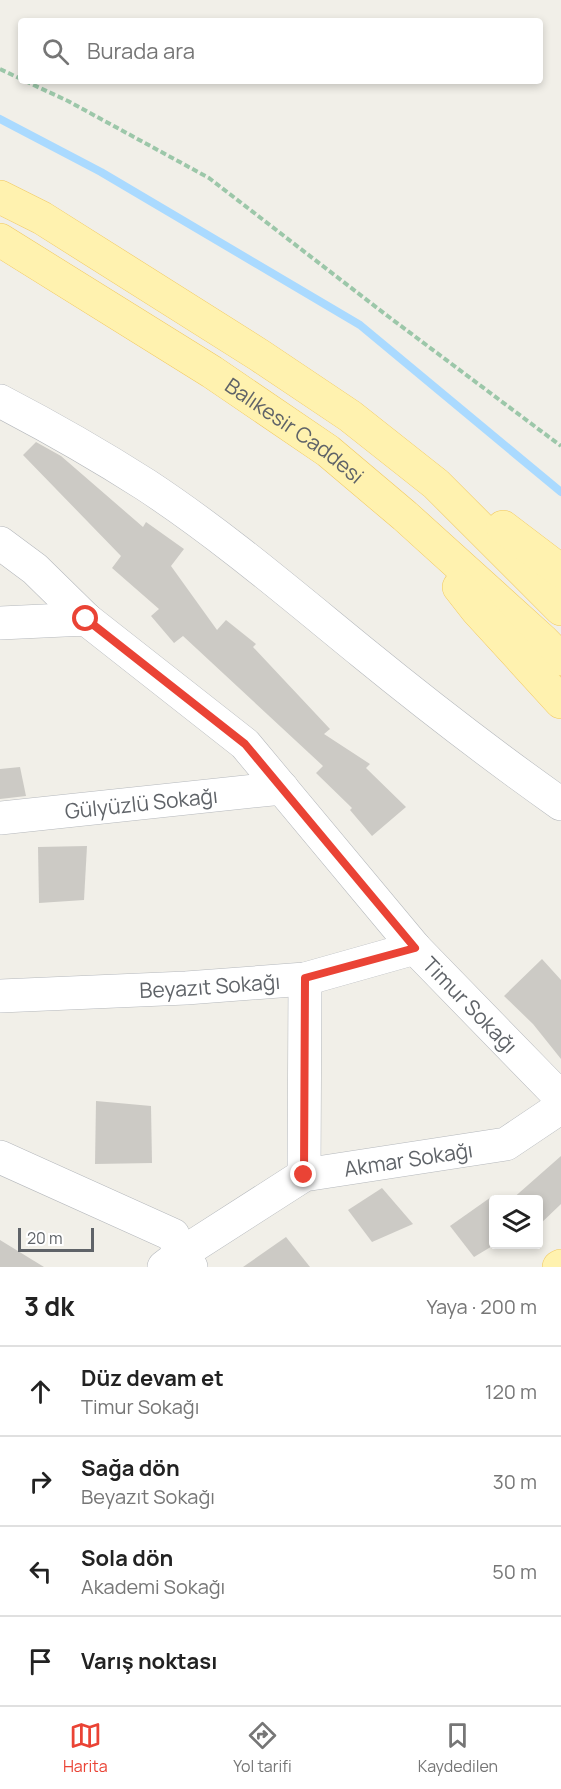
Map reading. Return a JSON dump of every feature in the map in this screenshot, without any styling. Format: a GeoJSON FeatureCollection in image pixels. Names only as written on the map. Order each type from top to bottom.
{"type":"FeatureCollection","features":[{"type":"Feature","properties":{"kind":"main road","name":"Balıkesir Caddesi"},"geometry":{"type":"LineString","coordinates":[[0,197],[42,218],[259,355],[350,416],[436,484],[561,609]]}},
{"type":"Feature","properties":{"kind":"main road","name":"Balıkesir Caddesi"},"geometry":{"type":"LineString","coordinates":[[0,240],[202,366],[318,444],[405,516],[561,659]]}},
{"type":"Feature","properties":{"kind":"main road"},"geometry":{"type":"LineString","coordinates":[[436,484],[513,534],[561,571]]}},
{"type":"Feature","properties":{"kind":"main road"},"geometry":{"type":"LineString","coordinates":[[405,516],[477,610],[561,702]]}},
{"type":"Feature","properties":{"kind":"street"},"geometry":{"type":"LineString","coordinates":[[0,401],[64,435],[147,486],[250,561],[501,762],[561,804]]}},
{"type":"Feature","properties":{"kind":"street","name":"Timur Sokağı"},"geometry":{"type":"LineString","coordinates":[[0,543],[35,569],[86,619],[245,744],[415,948],[561,1098]]}},
{"type":"Feature","properties":{"kind":"street"},"geometry":{"type":"LineString","coordinates":[[0,623],[86,619]]}},
{"type":"Feature","properties":{"kind":"street","name":"Gülyüzlü Sokağı"},"geometry":{"type":"LineString","coordinates":[[0,818],[282,788]]}},
{"type":"Feature","properties":{"kind":"street","name":"Beyazıt Sokağı"},"geometry":{"type":"LineString","coordinates":[[0,996],[186,988],[305,978],[415,948]]}},
{"type":"Feature","properties":{"kind":"street"},"geometry":{"type":"LineString","coordinates":[[304,1175],[305,978]]}},
{"type":"Feature","properties":{"kind":"street","name":"Akmar Sokağı"},"geometry":{"type":"LineString","coordinates":[[179,1263],[304,1175],[506,1144],[561,1107]]}},
{"type":"Feature","properties":{"kind":"street"},"geometry":{"type":"LineString","coordinates":[[0,1157],[173,1235],[179,1263]]}},
{"type":"Feature","properties":{"kind":"path"},"geometry":{"type":"LineString","coordinates":[[0,69],[18,78]]}},
{"type":"Feature","properties":{"kind":"path"},"geometry":{"type":"LineString","coordinates":[[31,84],[68,101],[209,178],[375,307],[561,446]]}},
{"type":"Feature","properties":{"kind":"building"},"geometry":{"type":"Polygon","coordinates":[[[36,442],[61,456],[143,527],[146,522],[184,549],[171,566],[217,630],[226,620],[256,644],[253,647],[330,729],[324,734],[370,764],[366,768],[406,807],[372,836],[350,810],[352,808],[316,773],[323,766],[183,636],[174,643],[151,616],[159,609],[112,568],[121,556],[23,455],[36,442]]]}},
{"type":"Feature","properties":{"kind":"building"},"geometry":{"type":"Polygon","coordinates":[[[20,767],[26,796],[0,799],[0,769],[20,767]]]}},
{"type":"Feature","properties":{"kind":"building"},"geometry":{"type":"Polygon","coordinates":[[[87,846],[84,900],[39,903],[38,847],[87,846]]]}},
{"type":"Feature","properties":{"kind":"building"},"geometry":{"type":"Polygon","coordinates":[[[542,959],[561,980],[561,1059],[533,1024],[504,996],[542,959]]]}},
{"type":"Feature","properties":{"kind":"building"},"geometry":{"type":"Polygon","coordinates":[[[96,1101],[151,1106],[152,1163],[95,1164],[96,1101]]]}},
{"type":"Feature","properties":{"kind":"building"},"geometry":{"type":"Polygon","coordinates":[[[561,1156],[561,1204],[543,1221],[543,1195],[517,1195],[561,1156]]]}},
{"type":"Feature","properties":{"kind":"building"},"geometry":{"type":"Polygon","coordinates":[[[382,1188],[413,1224],[372,1242],[348,1210],[382,1188]]]}},
{"type":"Feature","properties":{"kind":"building"},"geometry":{"type":"Polygon","coordinates":[[[489,1199],[489,1248],[474,1257],[450,1226],[489,1199]]]}},
{"type":"Feature","properties":{"kind":"building"},"geometry":{"type":"Polygon","coordinates":[[[286,1237],[310,1267],[243,1267],[286,1237]]]}},
{"type":"Feature","properties":{"kind":"building"},"geometry":{"type":"Polygon","coordinates":[[[0,1240],[44,1267],[0,1267],[0,1240]]]}},
{"type":"Feature","properties":{"kind":"waterway"},"geometry":{"type":"LineString","coordinates":[[0,119],[101,172],[360,325],[561,492]]}},
{"type":"Feature","properties":{"kind":"route"},"geometry":{"type":"LineString","coordinates":[[86,619],[245,744],[415,948],[305,978],[304,1175]]}}]}
